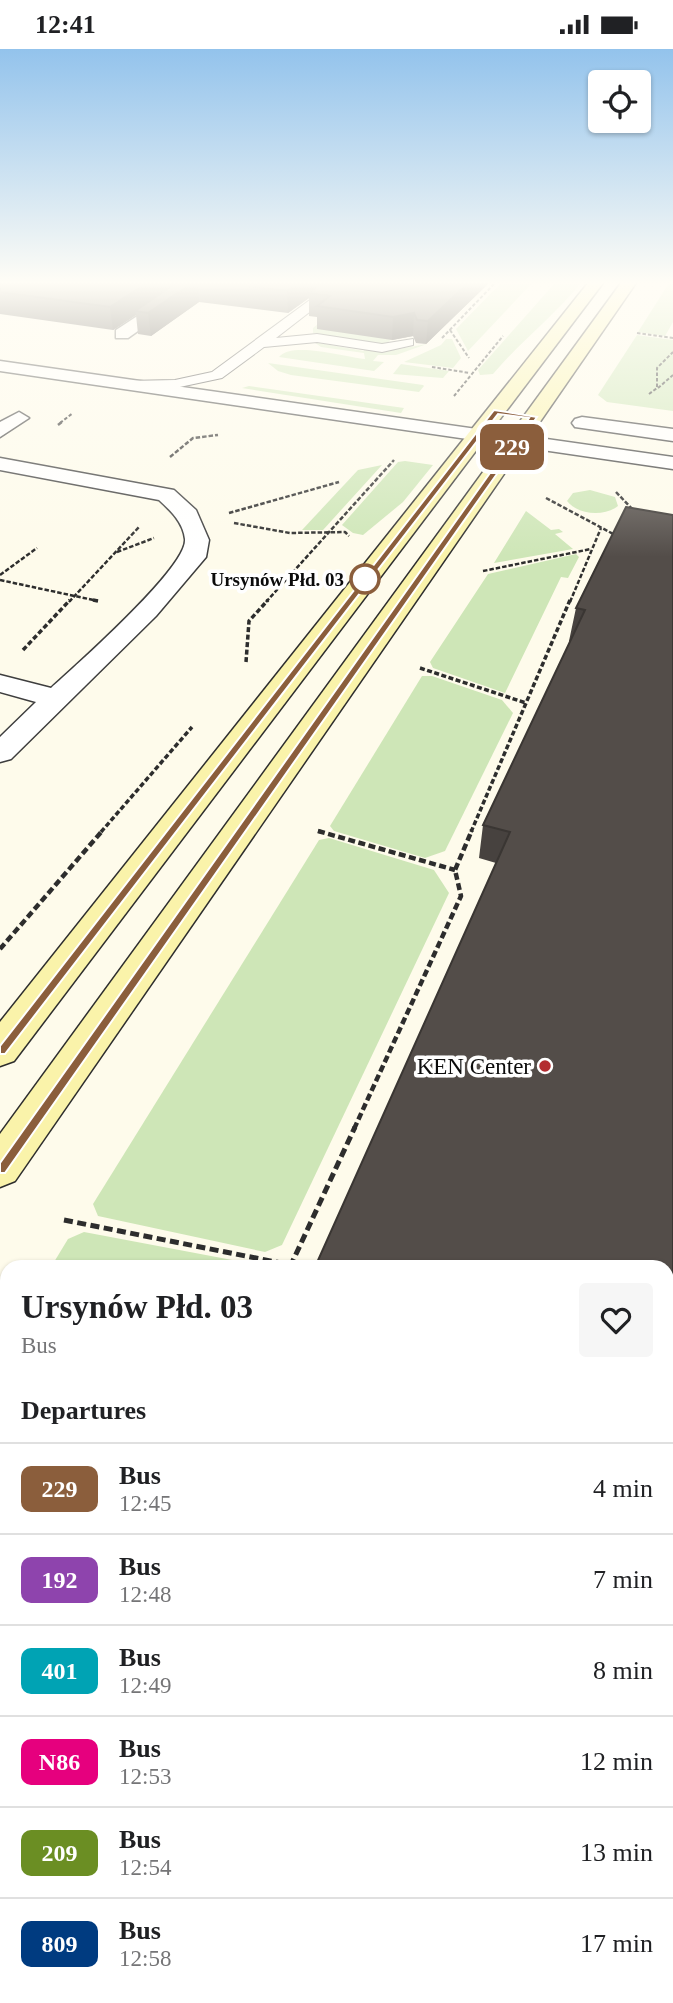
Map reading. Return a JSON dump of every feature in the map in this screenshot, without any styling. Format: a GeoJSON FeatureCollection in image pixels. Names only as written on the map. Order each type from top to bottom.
{"type":"FeatureCollection","features":[{"type":"Feature","properties":{"kind":"main road"},"geometry":{"type":"LineString","coordinates":[[0,1050],[525,374]]}},
{"type":"Feature","properties":{"kind":"main road"},"geometry":{"type":"LineString","coordinates":[[0,1168],[564,374]]}},
{"type":"Feature","properties":{"kind":"street"},"geometry":{"type":"LineString","coordinates":[[54,374],[429,427],[534,417],[673,435]]}},
{"type":"Feature","properties":{"kind":"street"},"geometry":{"type":"LineString","coordinates":[[211,374],[245,379]]}},
{"type":"Feature","properties":{"kind":"street"},"geometry":{"type":"LineString","coordinates":[[451,400],[517,440],[673,463]]}},
{"type":"Feature","properties":{"kind":"street"},"geometry":{"type":"LineString","coordinates":[[0,415],[19,418],[0,431]]}},
{"type":"Feature","properties":{"kind":"street"},"geometry":{"type":"LineString","coordinates":[[0,464],[166,495],[188,515],[197,540],[194,557],[176,580],[0,753]]}},
{"type":"Feature","properties":{"kind":"street"},"geometry":{"type":"LineString","coordinates":[[0,683],[57,699]]}},
{"type":"Feature","properties":{"kind":"lane"},"geometry":{"type":"LineString","coordinates":[[126,385],[175,384],[217,375]]}},
{"type":"Feature","properties":{"kind":"path"},"geometry":{"type":"LineString","coordinates":[[657,374],[657,388]]}},
{"type":"Feature","properties":{"kind":"path"},"geometry":{"type":"LineString","coordinates":[[649,395],[673,375]]}},
{"type":"Feature","properties":{"kind":"path"},"geometry":{"type":"LineString","coordinates":[[55,427],[70,416]]}},
{"type":"Feature","properties":{"kind":"path"},"geometry":{"type":"LineString","coordinates":[[246,664],[249,621],[403,450],[415,444],[429,427]]}},
{"type":"Feature","properties":{"kind":"path"},"geometry":{"type":"LineString","coordinates":[[166,461],[193,438],[228,434]]}},
{"type":"Feature","properties":{"kind":"path"},"geometry":{"type":"LineString","coordinates":[[223,515],[340,482]]}},
{"type":"Feature","properties":{"kind":"path"},"geometry":{"type":"LineString","coordinates":[[610,486],[634,510],[629,519]]}},
{"type":"Feature","properties":{"kind":"path"},"geometry":{"type":"LineString","coordinates":[[546,498],[619,537],[624,528]]}},
{"type":"Feature","properties":{"kind":"path"},"geometry":{"type":"LineString","coordinates":[[223,521],[290,533],[345,532],[350,537]]}},
{"type":"Feature","properties":{"kind":"path"},"geometry":{"type":"LineString","coordinates":[[19,654],[143,522]]}},
{"type":"Feature","properties":{"kind":"path"},"geometry":{"type":"LineString","coordinates":[[293,1260],[461,895],[455,870],[601,528]]}},
{"type":"Feature","properties":{"kind":"path"},"geometry":{"type":"LineString","coordinates":[[116,552],[166,534]]}},
{"type":"Feature","properties":{"kind":"path"},"geometry":{"type":"LineString","coordinates":[[0,577],[37,548]]}},
{"type":"Feature","properties":{"kind":"path"},"geometry":{"type":"LineString","coordinates":[[483,571],[592,549]]}},
{"type":"Feature","properties":{"kind":"path"},"geometry":{"type":"LineString","coordinates":[[0,577],[69,595]]}},
{"type":"Feature","properties":{"kind":"path"},"geometry":{"type":"LineString","coordinates":[[420,668],[526,703]]}},
{"type":"Feature","properties":{"kind":"path"},"geometry":{"type":"LineString","coordinates":[[0,949],[200,717]]}},
{"type":"Feature","properties":{"kind":"path"},"geometry":{"type":"LineString","coordinates":[[317,831],[455,870]]}},
{"type":"Feature","properties":{"kind":"path"},"geometry":{"type":"LineString","coordinates":[[64,1220],[261,1260]]}},
{"type":"Feature","properties":{"kind":"green space"},"geometry":{"type":"Polygon","coordinates":[[[288,374],[347,374],[424,386],[419,392],[288,374]]]}},
{"type":"Feature","properties":{"kind":"green space"},"geometry":{"type":"Polygon","coordinates":[[[395,374],[446,374],[443,378],[395,374]]]}},
{"type":"Feature","properties":{"kind":"green space"},"geometry":{"type":"Polygon","coordinates":[[[612,374],[673,374],[673,411],[607,402],[598,395],[612,374]]]}},
{"type":"Feature","properties":{"kind":"green space"},"geometry":{"type":"Polygon","coordinates":[[[249,386],[404,408],[401,413],[242,388],[249,386]]]}},
{"type":"Feature","properties":{"kind":"green space"},"geometry":{"type":"Polygon","coordinates":[[[398,462],[433,465],[403,502],[363,535],[353,533],[342,525],[398,462]]]}},
{"type":"Feature","properties":{"kind":"green space"},"geometry":{"type":"Polygon","coordinates":[[[382,465],[323,530],[302,530],[358,470],[382,465]]]}},
{"type":"Feature","properties":{"kind":"green space"},"geometry":{"type":"Polygon","coordinates":[[[590,490],[615,497],[618,506],[606,512],[591,513],[572,506],[567,501],[573,493],[590,490]]]}},
{"type":"Feature","properties":{"kind":"green space"},"geometry":{"type":"Polygon","coordinates":[[[526,511],[551,530],[559,529],[563,532],[555,534],[573,549],[494,563],[526,511]]]}},
{"type":"Feature","properties":{"kind":"green space"},"geometry":{"type":"Polygon","coordinates":[[[576,554],[579,557],[568,578],[561,577],[505,693],[433,668],[430,662],[488,574],[576,554]]]}},
{"type":"Feature","properties":{"kind":"green space"},"geometry":{"type":"Polygon","coordinates":[[[422,676],[432,676],[502,700],[513,713],[445,851],[425,858],[334,831],[330,826],[422,676]]]}},
{"type":"Feature","properties":{"kind":"green space"},"geometry":{"type":"Polygon","coordinates":[[[329,838],[434,870],[449,893],[282,1245],[265,1252],[98,1216],[93,1204],[319,840],[329,838]]]}},
{"type":"Feature","properties":{"kind":"green space"},"geometry":{"type":"Polygon","coordinates":[[[84,1232],[232,1260],[55,1260],[68,1239],[84,1232]]]}},
{"type":"Feature","properties":{"kind":"building","name":"KEN Center"},"geometry":{"type":"Polygon","coordinates":[[[626,507],[673,515],[673,1260],[318,1260],[510,832],[483,825],[585,610],[576,608],[626,507]]]}},
{"type":"Feature","properties":{"kind":"bus line","name":"229"},"geometry":{"type":"LineString","coordinates":[[0,1050],[496,411],[534,417],[0,1168]]}},
{"type":"Feature","properties":{"kind":"place","name":"Ursynów Płd. 03"},"geometry":{"type":"Point","coordinates":[365,579]}},
{"type":"Feature","properties":{"kind":"place","name":"KEN Center"},"geometry":{"type":"Point","coordinates":[545,1066]}}]}
